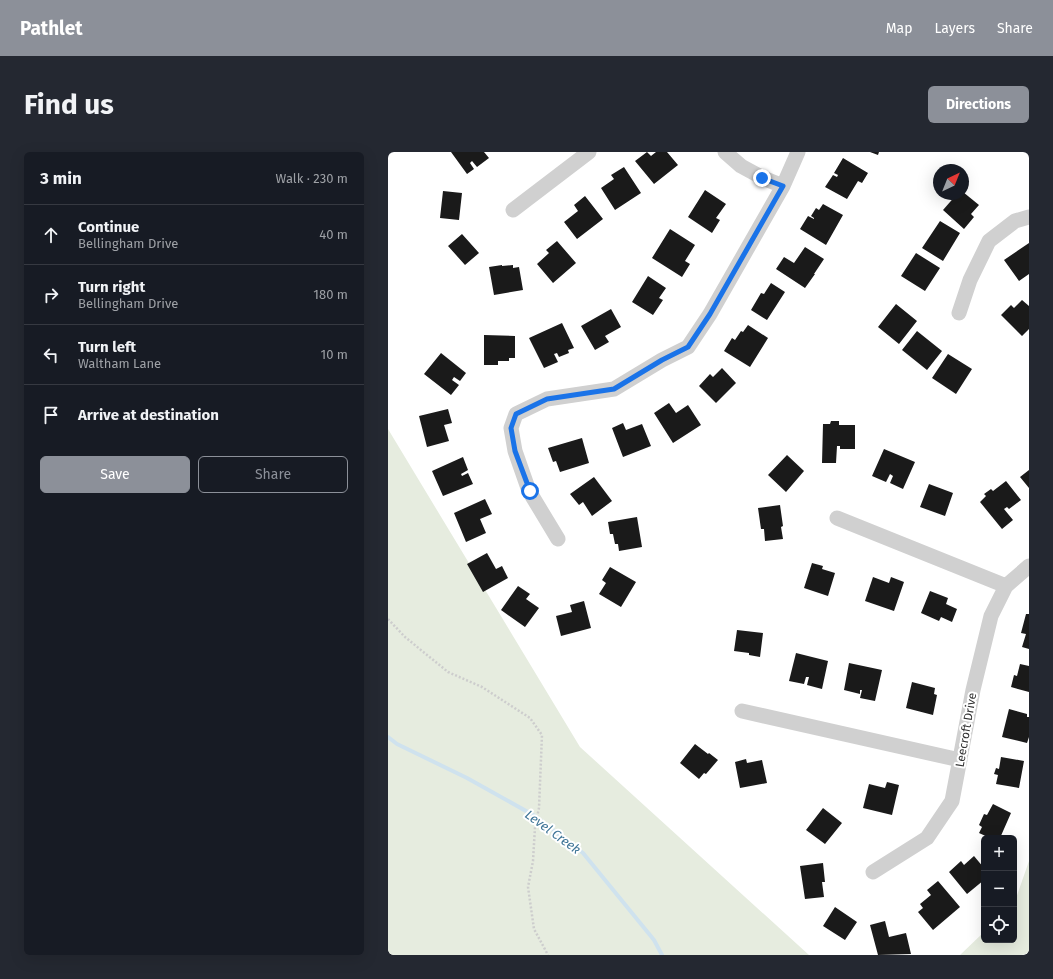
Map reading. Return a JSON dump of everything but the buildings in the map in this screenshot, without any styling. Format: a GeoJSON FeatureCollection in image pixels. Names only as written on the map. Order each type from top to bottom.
{"type":"FeatureCollection","features":[{"type":"Feature","properties":{"kind":"street"},"geometry":{"type":"LineString","coordinates":[[513,210],[589,152]]}},
{"type":"Feature","properties":{"kind":"street"},"geometry":{"type":"LineString","coordinates":[[725,152],[741,166],[762,178],[783,186]]}},
{"type":"Feature","properties":{"kind":"street"},"geometry":{"type":"LineString","coordinates":[[558,538],[530,491],[515,451],[511,428],[516,414],[547,399],[614,389],[662,360],[688,347],[710,314],[783,186],[798,152]]}},
{"type":"Feature","properties":{"kind":"street"},"geometry":{"type":"LineString","coordinates":[[959,313],[970,280],[989,241],[1014,221],[1029,217]]}},
{"type":"Feature","properties":{"kind":"street"},"geometry":{"type":"LineString","coordinates":[[837,518],[1006,586]]}},
{"type":"Feature","properties":{"kind":"street","name":"Leecroft Drive"},"geometry":{"type":"LineString","coordinates":[[873,872],[926,838],[952,801],[973,690],[991,616],[1006,586],[1029,566]]}},
{"type":"Feature","properties":{"kind":"street"},"geometry":{"type":"LineString","coordinates":[[742,711],[960,760]]}},
{"type":"Feature","properties":{"kind":"path"},"geometry":{"type":"LineString","coordinates":[[388,619],[406,637],[448,672],[482,687],[530,718],[542,736],[539,808],[535,827],[533,861],[528,887],[534,929],[548,955]]}},
{"type":"Feature","properties":{"kind":"shaded area"},"geometry":{"type":"Polygon","coordinates":[[[388,429],[580,747],[809,955],[388,955],[388,429]]]}},
{"type":"Feature","properties":{"kind":"shaded area"},"geometry":{"type":"Polygon","coordinates":[[[1029,861],[1029,953],[1022,955],[960,955],[981,935],[981,943],[1017,943],[1017,895],[1029,861]]]}},
{"type":"Feature","properties":{"kind":"waterway","name":"Level Creek"},"geometry":{"type":"LineString","coordinates":[[388,737],[397,744],[467,778],[535,816],[583,853],[654,940],[662,955]]}},
{"type":"Feature","properties":{"kind":"route"},"geometry":{"type":"LineString","coordinates":[[530,491],[515,451],[511,428],[516,414],[547,399],[614,389],[662,360],[688,347],[710,314],[783,186],[762,178]]}}]}
